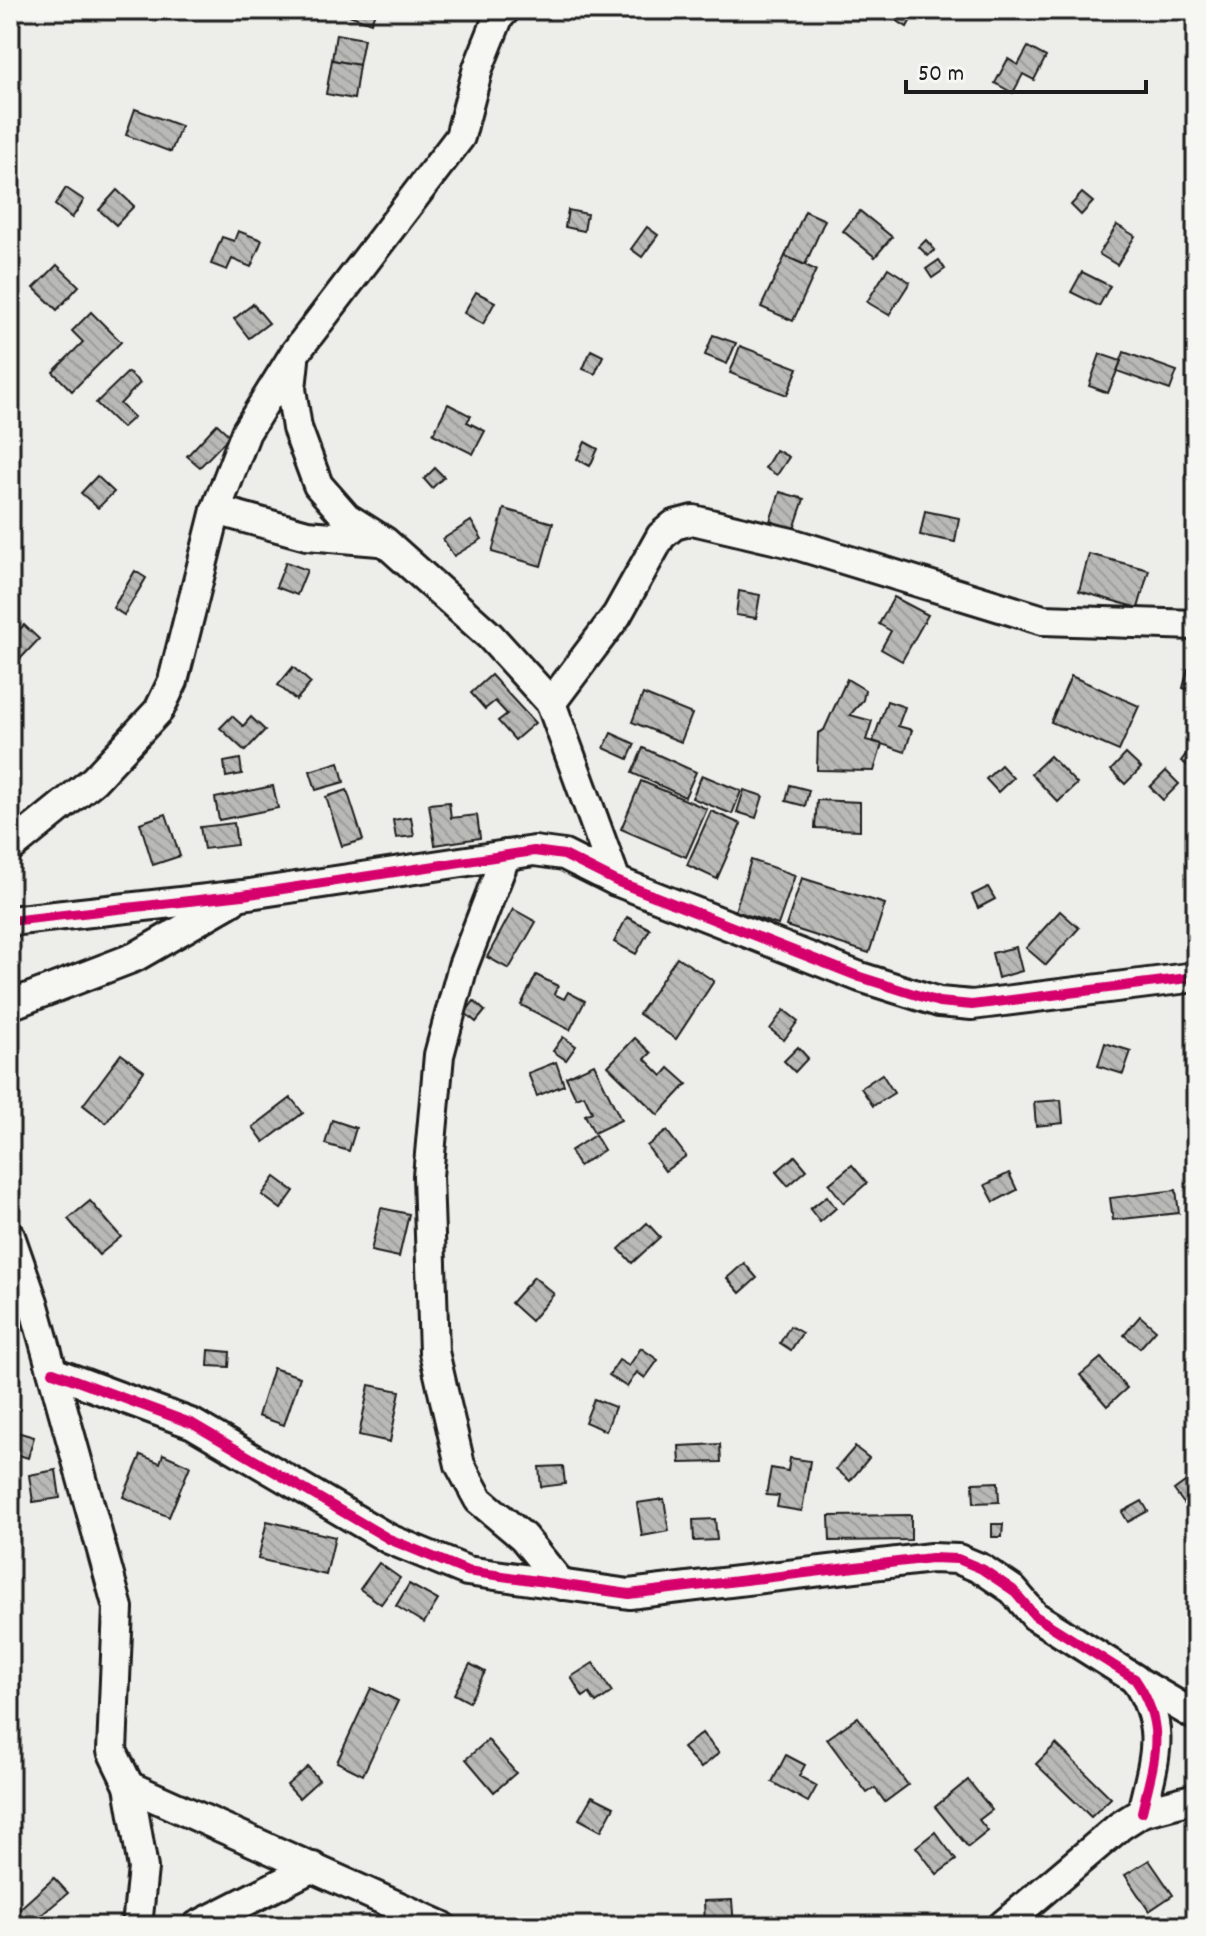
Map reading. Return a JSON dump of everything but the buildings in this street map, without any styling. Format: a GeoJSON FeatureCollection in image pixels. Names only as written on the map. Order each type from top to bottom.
{"type":"FeatureCollection","features":[{"type":"Feature","properties":{"kind":"street"},"geometry":{"type":"LineString","coordinates":[[10,848],[94,780],[159,710],[173,681],[216,510],[246,432],[295,353],[460,137],[478,68],[498,18],[505,10]]}},
{"type":"Feature","properties":{"kind":"street"},"geometry":{"type":"LineString","coordinates":[[295,353],[291,389],[297,428],[318,485],[346,517],[384,541],[490,636],[551,703],[616,881]]}},
{"type":"Feature","properties":{"kind":"street"},"geometry":{"type":"LineString","coordinates":[[216,510],[307,535],[384,541]]}},
{"type":"Feature","properties":{"kind":"street"},"geometry":{"type":"LineString","coordinates":[[551,703],[617,615],[661,536],[674,525],[693,520],[791,543],[1043,620],[1196,625]]}},
{"type":"Feature","properties":{"kind":"street"},"geometry":{"type":"LineString","coordinates":[[10,921],[243,895],[534,851],[564,855],[616,881],[860,977],[939,1002],[972,1005],[1196,977]]}},
{"type":"Feature","properties":{"kind":"street"},"geometry":{"type":"LineString","coordinates":[[506,855],[463,966],[439,1055],[428,1176],[434,1352],[460,1465],[479,1500],[523,1537],[562,1585]]}},
{"type":"Feature","properties":{"kind":"street"},"geometry":{"type":"LineString","coordinates":[[10,1005],[135,957],[243,895]]}},
{"type":"Feature","properties":{"kind":"street"},"geometry":{"type":"LineString","coordinates":[[10,1236],[53,1372],[118,1608],[112,1751],[129,1786],[143,1868],[137,1926]]}},
{"type":"Feature","properties":{"kind":"street"},"geometry":{"type":"LineString","coordinates":[[53,1372],[193,1424],[389,1539],[467,1571],[629,1594],[931,1558],[958,1559],[982,1569],[1013,1590],[1035,1616],[1196,1716]]}},
{"type":"Feature","properties":{"kind":"street"},"geometry":{"type":"LineString","coordinates":[[1135,1679],[1144,1694],[1157,1731],[1157,1747],[1142,1812]]}},
{"type":"Feature","properties":{"kind":"street"},"geometry":{"type":"LineString","coordinates":[[129,1786],[442,1926]]}},
{"type":"Feature","properties":{"kind":"street"},"geometry":{"type":"LineString","coordinates":[[1002,1926],[1142,1812],[1196,1798]]}},
{"type":"Feature","properties":{"kind":"street"},"geometry":{"type":"LineString","coordinates":[[197,1926],[313,1867]]}},
{"type":"Feature","properties":{"kind":"cycle path"},"geometry":{"type":"LineString","coordinates":[[10,921],[243,895],[534,851],[564,855],[616,881],[860,977],[939,1002],[972,1005],[1196,977]]}},
{"type":"Feature","properties":{"kind":"cycle path"},"geometry":{"type":"LineString","coordinates":[[53,1372],[193,1424],[389,1539],[467,1571],[629,1594],[931,1558],[958,1559],[982,1569],[1013,1590],[1035,1616],[1135,1679],[1152,1713],[1155,1728],[1154,1760],[1142,1812]]}}]}
